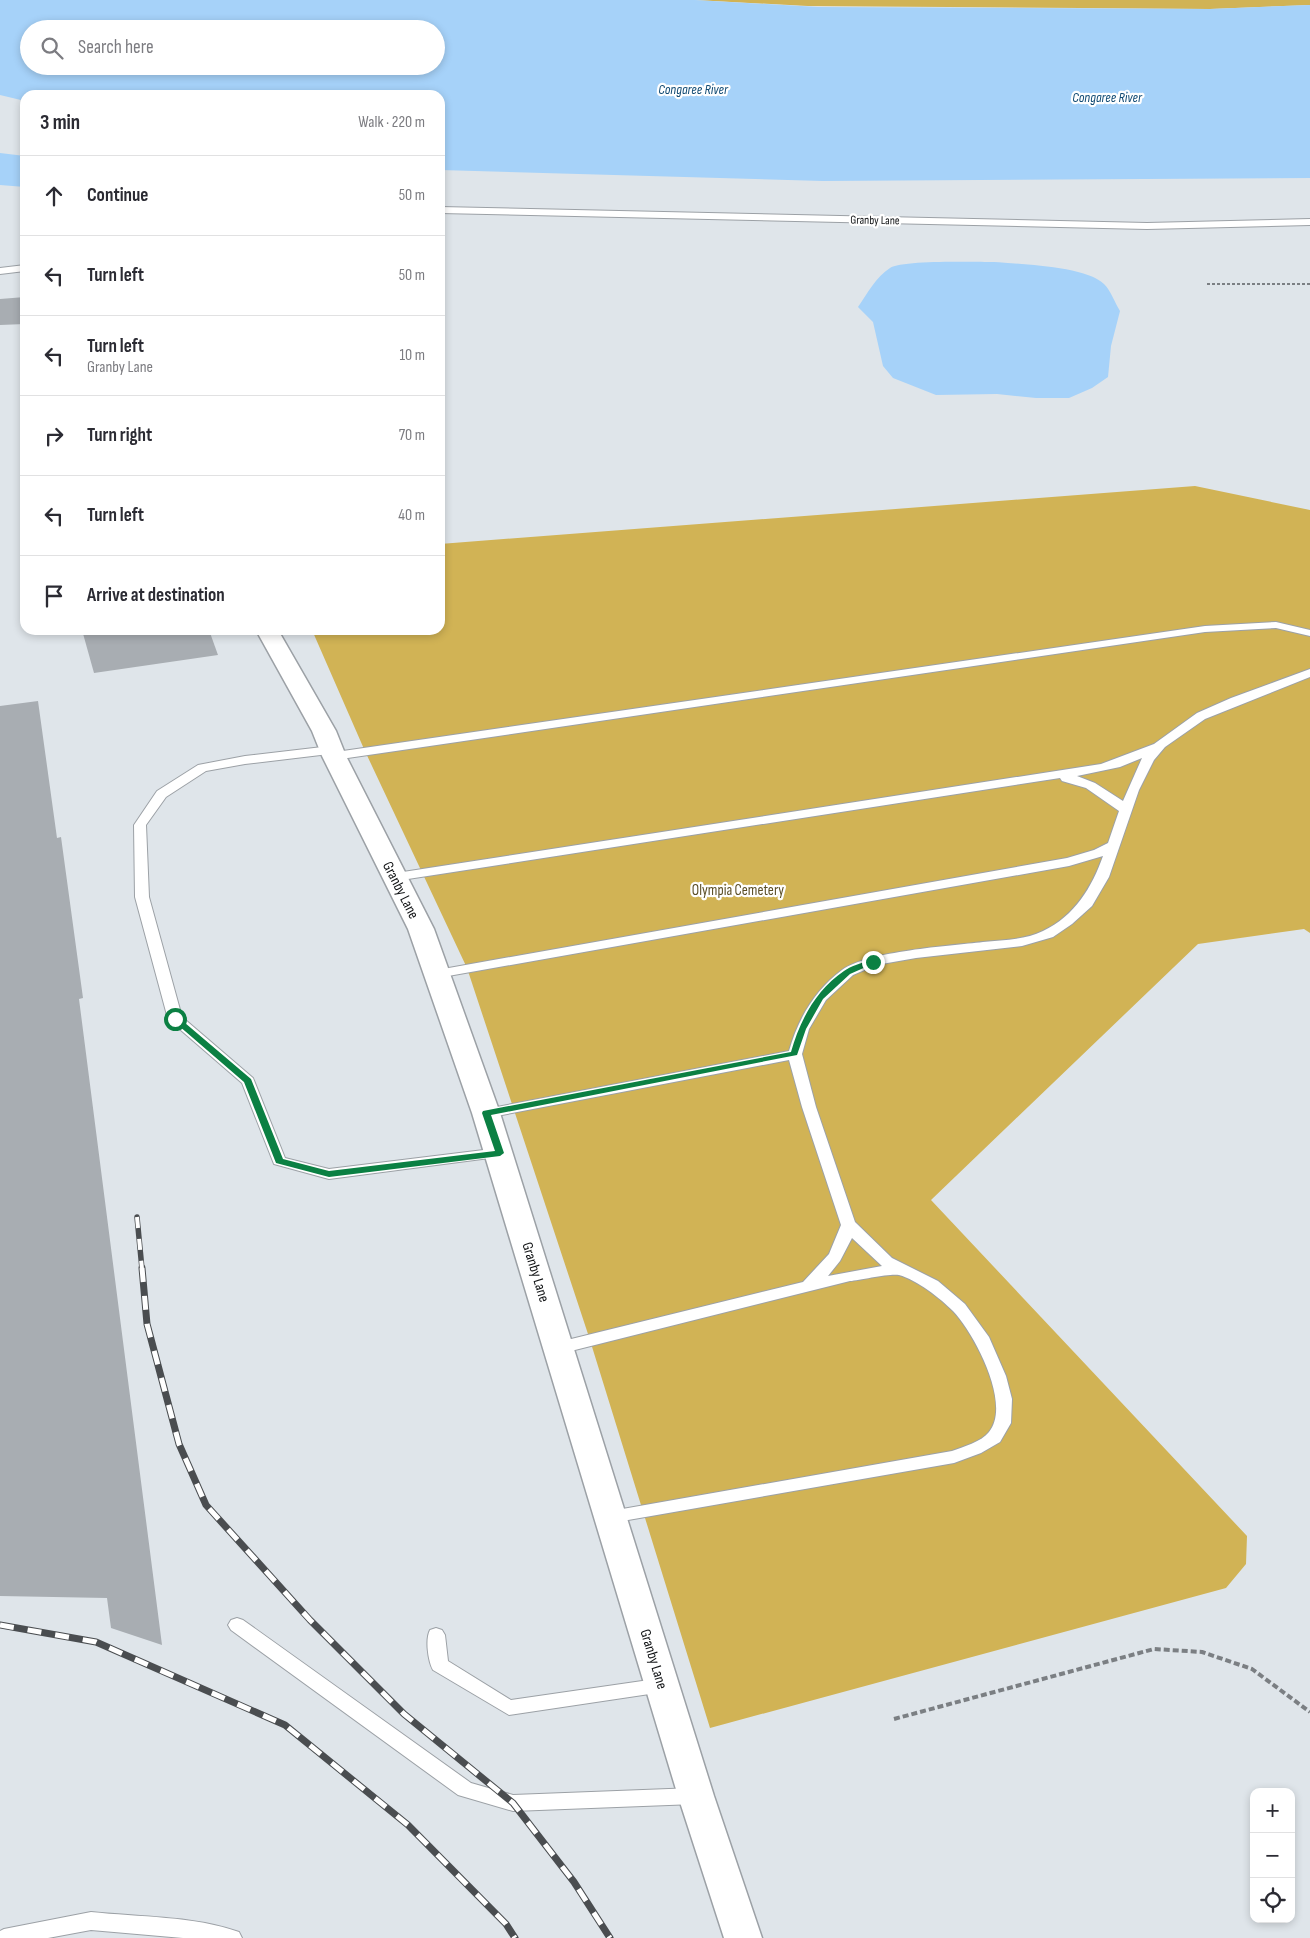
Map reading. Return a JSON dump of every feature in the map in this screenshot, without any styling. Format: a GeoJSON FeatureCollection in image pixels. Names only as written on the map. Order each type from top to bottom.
{"type":"FeatureCollection","features":[{"type":"Feature","properties":{"kind":"street","name":"Granby Lane"},"geometry":{"type":"LineString","coordinates":[[270,635],[324,731],[332,753],[421,929],[500,1153],[696,1796],[743,1938]]}},
{"type":"Feature","properties":{"kind":"lane","name":"Granby Lane"},"geometry":{"type":"LineString","coordinates":[[445,210],[1146,226],[1310,222]]}},
{"type":"Feature","properties":{"kind":"lane"},"geometry":{"type":"LineString","coordinates":[[0,270],[20,268]]}},
{"type":"Feature","properties":{"kind":"lane"},"geometry":{"type":"LineString","coordinates":[[500,1153],[329,1174],[279,1161],[248,1081],[175,1019],[142,897],[140,824],[162,794],[202,768],[245,760],[332,753],[1205,628],[1276,625],[1310,633]]}},
{"type":"Feature","properties":{"kind":"lane"},"geometry":{"type":"LineString","coordinates":[[611,1517],[954,1457],[975,1449],[994,1438],[1003,1423],[1004,1399],[998,1376],[981,1337],[959,1308],[932,1285],[886,1262],[849,1225],[809,1106],[794,1054],[802,1029],[820,998],[848,972],[873,962],[916,954],[1022,942],[1048,934],[1067,921],[1087,903],[1105,868],[1126,810],[1148,759],[1162,744],[1177,731],[1202,716],[1235,701],[1310,673]]}},
{"type":"Feature","properties":{"kind":"lane"},"geometry":{"type":"LineString","coordinates":[[395,877],[1109,768],[1135,758],[1162,744]]}},
{"type":"Feature","properties":{"kind":"lane"},"geometry":{"type":"LineString","coordinates":[[1048,776],[1071,778],[1091,786],[1109,796],[1126,810]]}},
{"type":"Feature","properties":{"kind":"lane"},"geometry":{"type":"LineString","coordinates":[[437,974],[1076,860],[1098,853],[1114,845]]}},
{"type":"Feature","properties":{"kind":"lane"},"geometry":{"type":"LineString","coordinates":[[1076,860],[1105,868]]}},
{"type":"Feature","properties":{"kind":"lane"},"geometry":{"type":"LineString","coordinates":[[486,1113],[794,1054]]}},
{"type":"Feature","properties":{"kind":"lane"},"geometry":{"type":"LineString","coordinates":[[806,1287],[828,1269],[842,1247],[849,1225]]}},
{"type":"Feature","properties":{"kind":"lane"},"geometry":{"type":"LineString","coordinates":[[559,1348],[850,1276],[902,1269]]}},
{"type":"Feature","properties":{"kind":"lane"},"geometry":{"type":"LineString","coordinates":[[237,1625],[465,1789],[514,1803],[696,1796]]}},
{"type":"Feature","properties":{"kind":"lane"},"geometry":{"type":"LineString","coordinates":[[436,1635],[439,1665],[509,1708],[663,1685]]}},
{"type":"Feature","properties":{"kind":"lane"},"geometry":{"type":"LineString","coordinates":[[4,1938],[92,1921],[189,1930],[232,1938]]}},
{"type":"Feature","properties":{"kind":"path"},"geometry":{"type":"LineString","coordinates":[[1207,284],[1310,284]]}},
{"type":"Feature","properties":{"kind":"path"},"geometry":{"type":"LineString","coordinates":[[894,1719],[1154,1649],[1202,1652],[1252,1669],[1310,1712]]}},
{"type":"Feature","properties":{"kind":"green space"},"geometry":{"type":"Polygon","coordinates":[[[695,0],[1310,0],[1310,5],[1210,9],[808,6],[695,0]]]}},
{"type":"Feature","properties":{"kind":"green space","name":"Olympia Cemetery"},"geometry":{"type":"Polygon","coordinates":[[[1195,486],[1310,510],[1310,933],[1304,929],[1198,944],[931,1200],[1247,1536],[1246,1564],[1226,1588],[710,1728],[589,1337],[467,968],[364,749],[314,635],[445,635],[445,544],[1195,486]]]}},
{"type":"Feature","properties":{"kind":"water","name":"Congaree River"},"geometry":{"type":"Polygon","coordinates":[[[0,0],[695,0],[818,7],[1210,9],[1310,5],[1310,178],[823,181],[445,170],[445,90],[20,90],[20,100],[0,95],[0,0]]]}},
{"type":"Feature","properties":{"kind":"water"},"geometry":{"type":"Polygon","coordinates":[[[0,153],[20,155],[20,187],[0,185],[0,153]]]}},
{"type":"Feature","properties":{"kind":"water"},"geometry":{"type":"Polygon","coordinates":[[[939,262],[994,262],[1052,267],[1083,273],[1104,284],[1120,311],[1111,346],[1108,377],[1092,388],[1069,398],[1036,398],[997,394],[936,395],[893,378],[883,366],[873,322],[858,307],[876,281],[890,268],[897,265],[939,262]]]}},
{"type":"Feature","properties":{"kind":"building"},"geometry":{"type":"Polygon","coordinates":[[[20,297],[20,324],[0,325],[0,299],[20,297]]]}},
{"type":"Feature","properties":{"kind":"building"},"geometry":{"type":"Polygon","coordinates":[[[83,635],[211,635],[218,655],[94,673],[83,635]]]}},
{"type":"Feature","properties":{"kind":"building"},"geometry":{"type":"Polygon","coordinates":[[[38,701],[57,838],[61,837],[83,998],[79,999],[162,1645],[111,1628],[107,1598],[0,1596],[0,706],[38,701]]]}},
{"type":"Feature","properties":{"kind":"railway"},"geometry":{"type":"LineString","coordinates":[[137,1217],[142,1269]]}},
{"type":"Feature","properties":{"kind":"railway"},"geometry":{"type":"LineString","coordinates":[[142,1268],[147,1324],[179,1444],[206,1505],[310,1620],[404,1714],[513,1803],[574,1882],[610,1938]]}},
{"type":"Feature","properties":{"kind":"railway"},"geometry":{"type":"LineString","coordinates":[[0,1625],[96,1642],[285,1725],[408,1825],[506,1924],[515,1938]]}},
{"type":"Feature","properties":{"kind":"route"},"geometry":{"type":"LineString","coordinates":[[175,1019],[248,1081],[279,1161],[329,1174],[500,1153],[486,1113],[794,1054],[802,1029],[820,998],[848,972],[873,962]]}}]}
